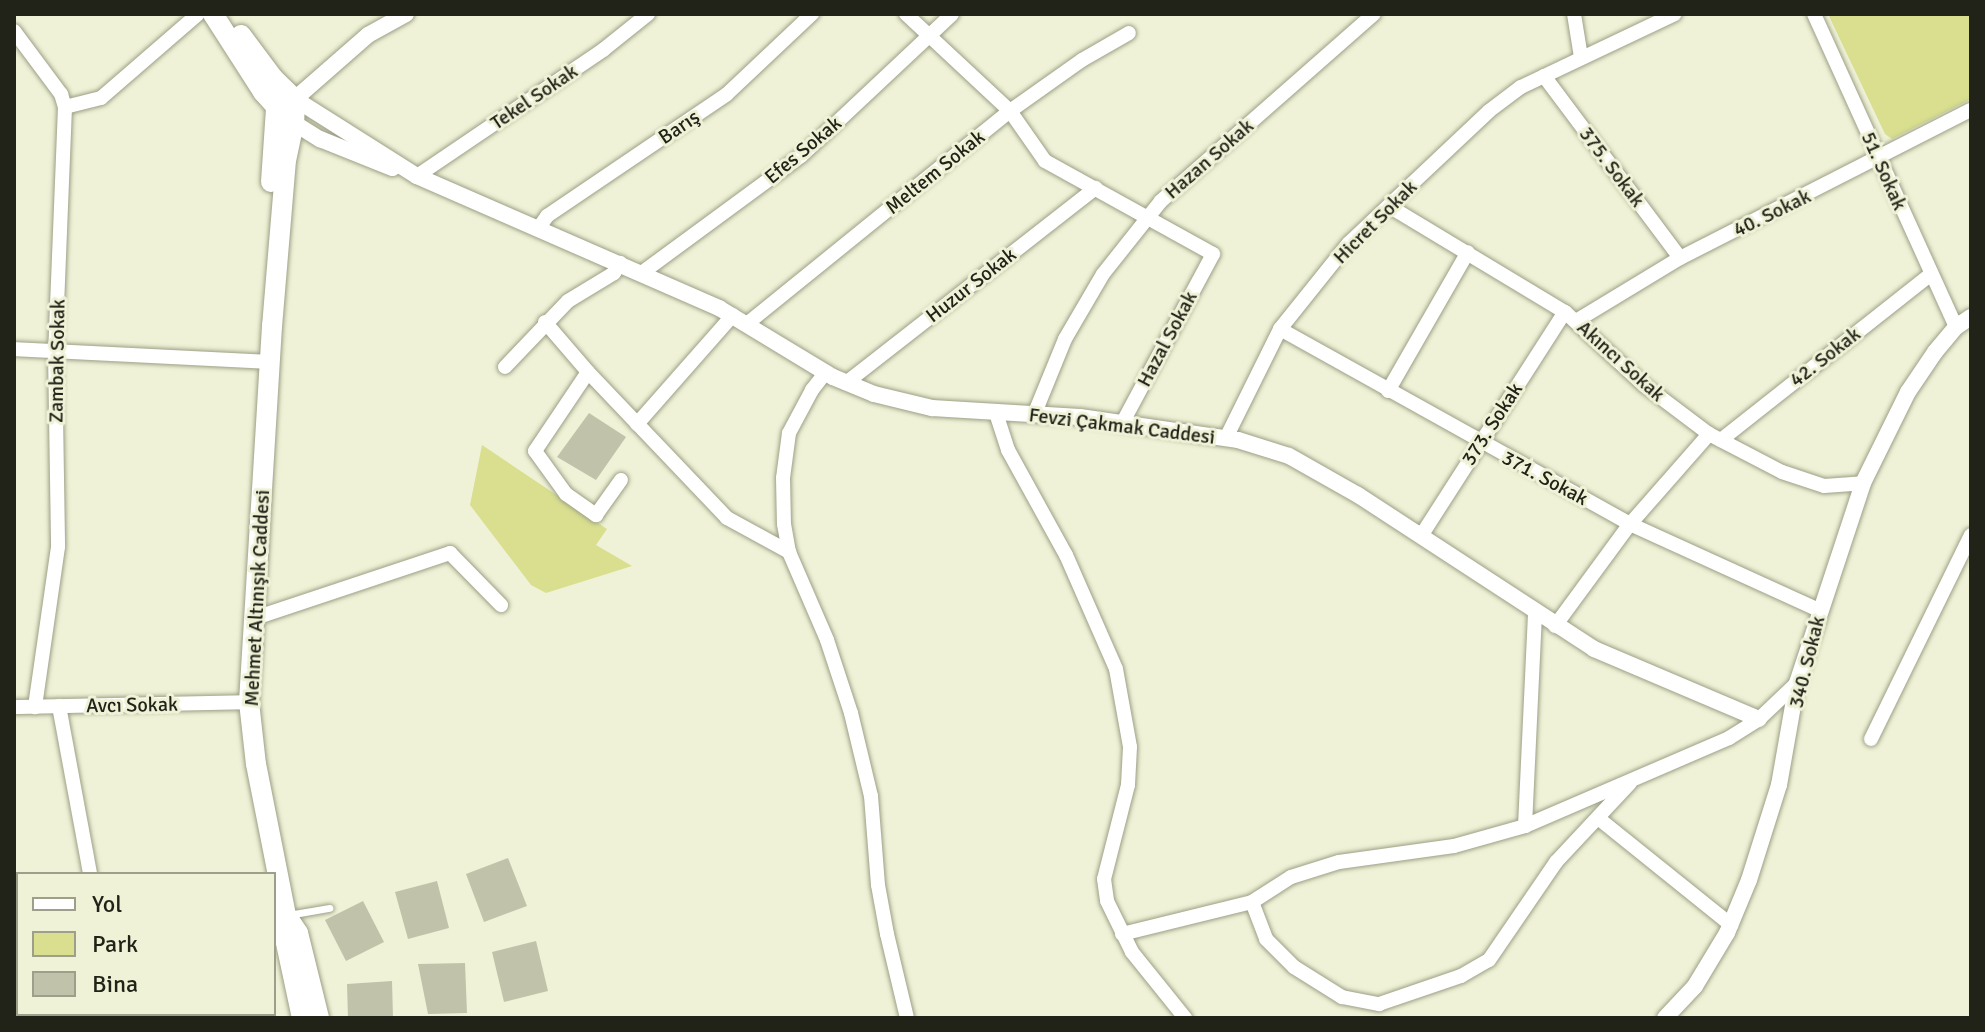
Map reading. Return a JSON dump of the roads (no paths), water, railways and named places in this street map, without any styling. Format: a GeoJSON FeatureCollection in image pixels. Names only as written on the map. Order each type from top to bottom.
{"type":"FeatureCollection","features":[{"type":"Feature","properties":{"kind":"main road","name":"Fevzi Çakmak Caddesi"},"geometry":{"type":"LineString","coordinates":[[213,14],[276,108],[294,123]]}},
{"type":"Feature","properties":{"kind":"main road","name":"Fevzi Çakmak Caddesi"},"geometry":{"type":"LineString","coordinates":[[225,14],[273,78],[295,99]]}},
{"type":"Feature","properties":{"kind":"main road"},"geometry":{"type":"LineString","coordinates":[[276,108],[295,99]]}},
{"type":"Feature","properties":{"kind":"main road","name":"Mehmet Altınışık Caddesi"},"geometry":{"type":"LineString","coordinates":[[295,99],[294,123],[286,160],[269,362],[249,702],[256,764],[286,915],[284,934],[301,1014]]}},
{"type":"Feature","properties":{"kind":"main road","name":"Mehmet Altınışık Caddesi"},"geometry":{"type":"LineString","coordinates":[[272,326],[269,260],[276,108]]}},
{"type":"Feature","properties":{"kind":"main road","name":"Mehmet Altınışık Caddesi"},"geometry":{"type":"LineString","coordinates":[[286,915],[298,933],[319,1018]]}},
{"type":"Feature","properties":{"kind":"street"},"geometry":{"type":"LineString","coordinates":[[14,31],[61,94],[65,107],[101,98],[198,14]]}},
{"type":"Feature","properties":{"kind":"street"},"geometry":{"type":"LineString","coordinates":[[295,99],[338,57],[368,35],[406,14]]}},
{"type":"Feature","properties":{"kind":"street","name":"Tekel Sokak"},"geometry":{"type":"LineString","coordinates":[[417,176],[603,50],[648,14]]}},
{"type":"Feature","properties":{"kind":"street","name":"Barış"},"geometry":{"type":"LineString","coordinates":[[538,229],[547,216],[727,94],[812,14]]}},
{"type":"Feature","properties":{"kind":"street"},"geometry":{"type":"LineString","coordinates":[[906,14],[1010,111],[1045,161],[1151,217]]}},
{"type":"Feature","properties":{"kind":"street","name":"Efes Sokak"},"geometry":{"type":"LineString","coordinates":[[643,272],[801,156],[952,14]]}},
{"type":"Feature","properties":{"kind":"street","name":"Hazan Sokak"},"geometry":{"type":"LineString","coordinates":[[1034,415],[1065,339],[1103,274],[1161,201],[1374,14]]}},
{"type":"Feature","properties":{"kind":"street"},"geometry":{"type":"LineString","coordinates":[[1574,14],[1581,57]]}},
{"type":"Feature","properties":{"kind":"street","name":"Hicret Sokak"},"geometry":{"type":"LineString","coordinates":[[1226,438],[1280,329],[1349,243],[1489,111],[1521,87],[1675,14]]}},
{"type":"Feature","properties":{"kind":"street","name":"51. Sokak"},"geometry":{"type":"LineString","coordinates":[[1814,14],[1956,327]]}},
{"type":"Feature","properties":{"kind":"street","name":"Meltem Sokak"},"geometry":{"type":"LineString","coordinates":[[748,323],[1010,111],[1082,60],[1129,33]]}},
{"type":"Feature","properties":{"kind":"street","name":"375. Sokak"},"geometry":{"type":"LineString","coordinates":[[1544,76],[1680,258]]}},
{"type":"Feature","properties":{"kind":"street","name":"Fevzi Çakmak Caddesi"},"geometry":{"type":"LineString","coordinates":[[295,99],[417,176]]}},
{"type":"Feature","properties":{"kind":"street","name":"Zambak Sokak"},"geometry":{"type":"LineString","coordinates":[[35,707],[58,547],[55,351],[65,107]]}},
{"type":"Feature","properties":{"kind":"street","name":"40. Sokak"},"geometry":{"type":"LineString","coordinates":[[1570,316],[1971,110]]}},
{"type":"Feature","properties":{"kind":"street","name":"Fevzi Çakmak Caddesi"},"geometry":{"type":"LineString","coordinates":[[294,123],[320,139],[417,176],[643,272],[748,323],[846,383],[906,404],[1122,424],[1226,438],[1289,456],[1421,536],[1594,649],[1759,719]]}},
{"type":"Feature","properties":{"kind":"street","name":"Huzur Sokak"},"geometry":{"type":"LineString","coordinates":[[846,383],[1096,188]]}},
{"type":"Feature","properties":{"kind":"street","name":"Akıncı Sokak"},"geometry":{"type":"LineString","coordinates":[[1389,206],[1570,316],[1644,385],[1715,437],[1782,472],[1824,486],[1863,483]]}},
{"type":"Feature","properties":{"kind":"street","name":"Hazal Sokak"},"geometry":{"type":"LineString","coordinates":[[1122,424],[1213,254],[1151,217]]}},
{"type":"Feature","properties":{"kind":"street"},"geometry":{"type":"LineString","coordinates":[[1388,391],[1468,252]]}},
{"type":"Feature","properties":{"kind":"street"},"geometry":{"type":"LineString","coordinates":[[505,367],[568,301],[614,273],[620,263]]}},
{"type":"Feature","properties":{"kind":"street","name":"42. Sokak"},"geometry":{"type":"LineString","coordinates":[[1555,626],[1630,524],[1715,437],[1930,275]]}},
{"type":"Feature","properties":{"kind":"street"},"geometry":{"type":"LineString","coordinates":[[637,424],[733,315]]}},
{"type":"Feature","properties":{"kind":"street","name":"373. Sokak"},"geometry":{"type":"LineString","coordinates":[[1421,536],[1479,443],[1570,316]]}},
{"type":"Feature","properties":{"kind":"street","name":"340. Sokak"},"geometry":{"type":"LineString","coordinates":[[1665,1018],[1695,986],[1731,925],[1749,880],[1779,785],[1797,683],[1863,483],[1908,392],[1956,327],[1971,317]]}},
{"type":"Feature","properties":{"kind":"street"},"geometry":{"type":"LineString","coordinates":[[545,322],[588,372],[727,518],[789,552]]}},
{"type":"Feature","properties":{"kind":"street","name":"371. Sokak"},"geometry":{"type":"LineString","coordinates":[[1280,329],[1479,443],[1630,524],[1819,610]]}},
{"type":"Feature","properties":{"kind":"street"},"geometry":{"type":"LineString","coordinates":[[14,349],[269,362]]}},
{"type":"Feature","properties":{"kind":"street"},"geometry":{"type":"LineString","coordinates":[[588,372],[535,451],[566,494],[596,515],[621,480]]}},
{"type":"Feature","properties":{"kind":"street"},"geometry":{"type":"LineString","coordinates":[[826,372],[812,390],[789,433],[783,478],[789,552],[827,640],[851,713],[871,796],[878,885],[907,1018]]}},
{"type":"Feature","properties":{"kind":"street"},"geometry":{"type":"LineString","coordinates":[[996,413],[1008,450],[1066,555],[1116,669],[1130,747],[1128,785],[1104,879],[1107,901],[1122,934],[1149,977],[1185,1018]]}},
{"type":"Feature","properties":{"kind":"street"},"geometry":{"type":"LineString","coordinates":[[1871,739],[1971,535]]}},
{"type":"Feature","properties":{"kind":"street"},"geometry":{"type":"LineString","coordinates":[[255,618],[450,553],[501,605]]}},
{"type":"Feature","properties":{"kind":"street"},"geometry":{"type":"LineString","coordinates":[[1525,826],[1535,612]]}},
{"type":"Feature","properties":{"kind":"street"},"geometry":{"type":"LineString","coordinates":[[1122,934],[1252,902],[1291,877],[1339,862],[1454,846],[1525,826],[1729,738],[1759,719],[1797,683]]}},
{"type":"Feature","properties":{"kind":"street","name":"Avcı Sokak"},"geometry":{"type":"LineString","coordinates":[[14,707],[249,702]]}},
{"type":"Feature","properties":{"kind":"street"},"geometry":{"type":"LineString","coordinates":[[59,706],[90,872]]}},
{"type":"Feature","properties":{"kind":"street"},"geometry":{"type":"LineString","coordinates":[[1252,902],[1266,939],[1294,967],[1342,997],[1379,1004],[1461,976],[1489,960],[1556,862],[1634,779]]}},
{"type":"Feature","properties":{"kind":"street"},"geometry":{"type":"LineString","coordinates":[[1598,818],[1731,925]]}},
{"type":"Feature","properties":{"kind":"lane"},"geometry":{"type":"LineString","coordinates":[[286,915],[329,908]]}}]}
